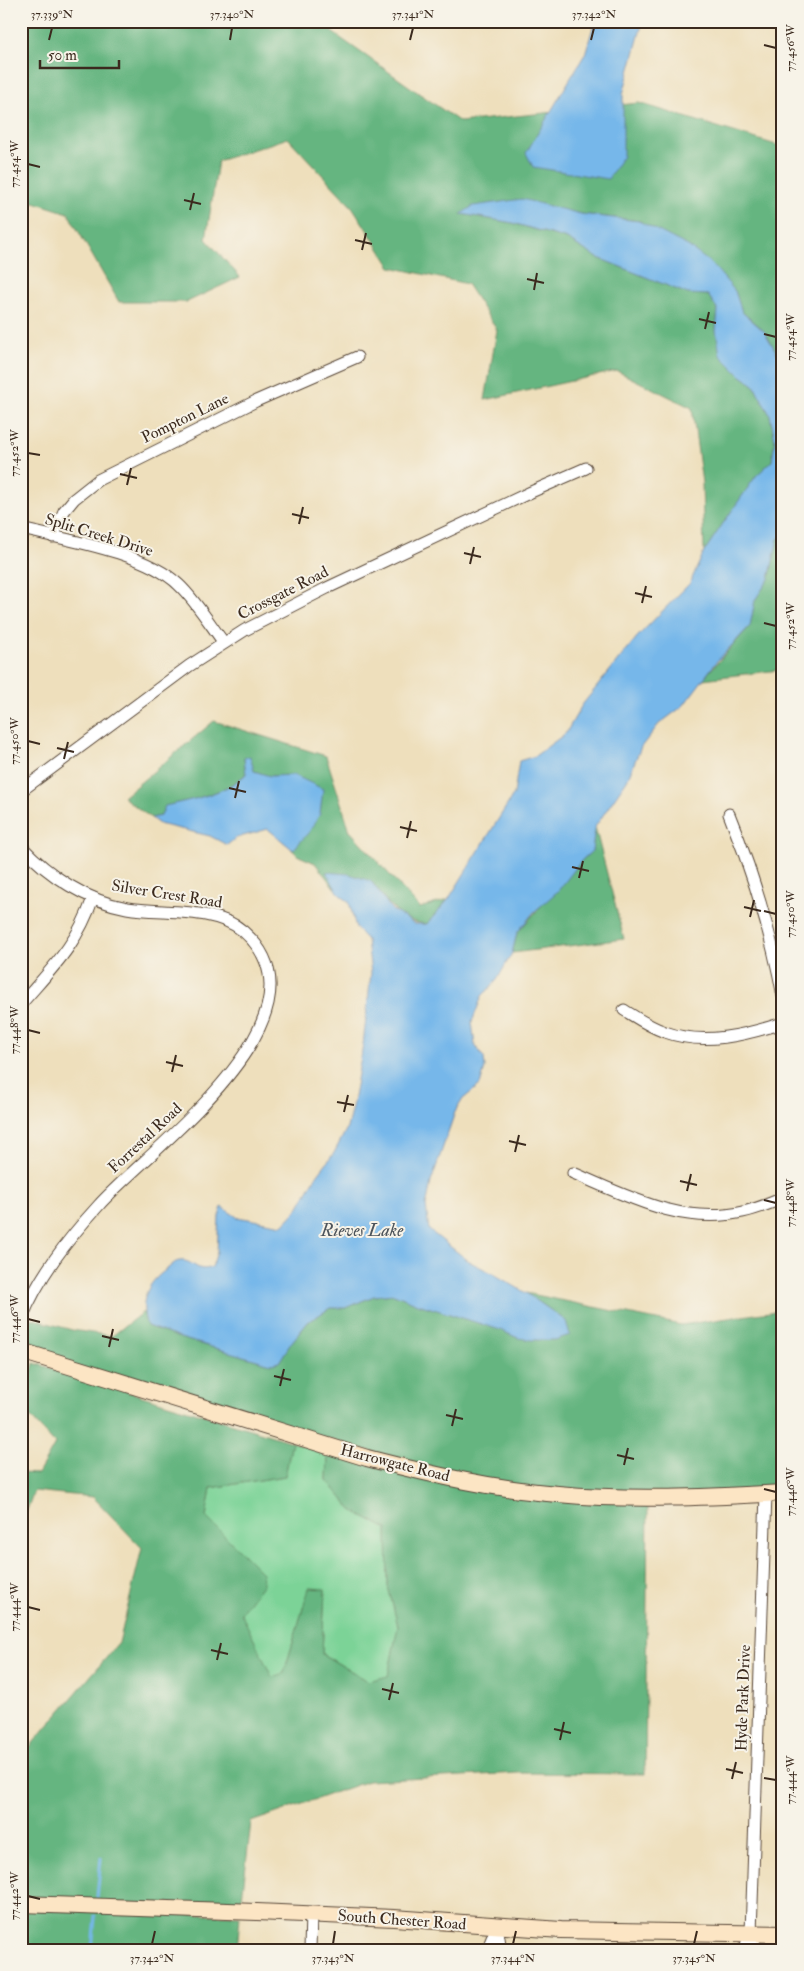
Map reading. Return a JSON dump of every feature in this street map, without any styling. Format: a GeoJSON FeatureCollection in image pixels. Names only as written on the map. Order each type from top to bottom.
{"type":"FeatureCollection","features":[{"type":"Feature","properties":{"kind":"main road","name":"Harrowgate Road"},"geometry":{"type":"LineString","coordinates":[[21,1351],[367,1458],[413,1470],[485,1484],[557,1494],[614,1498],[783,1493]]}},
{"type":"Feature","properties":{"kind":"main road","name":"South Chester Road"},"geometry":{"type":"LineString","coordinates":[[21,1904],[312,1914],[561,1930],[783,1934]]}},
{"type":"Feature","properties":{"kind":"street","name":"Pompton Lane"},"geometry":{"type":"LineString","coordinates":[[53,537],[64,511],[74,499],[98,480],[256,401],[357,357]]}},
{"type":"Feature","properties":{"kind":"street","name":"Crossgate Road"},"geometry":{"type":"LineString","coordinates":[[21,791],[224,642],[326,588],[586,468]]}},
{"type":"Feature","properties":{"kind":"street","name":"Split Creek Drive"},"geometry":{"type":"LineString","coordinates":[[21,529],[117,554],[149,565],[164,573],[180,585],[224,642]]}},
{"type":"Feature","properties":{"kind":"street"},"geometry":{"type":"LineString","coordinates":[[729,814],[760,898],[776,959],[783,996]]}},
{"type":"Feature","properties":{"kind":"street","name":"Silver Crest Road"},"geometry":{"type":"LineString","coordinates":[[21,846],[65,882],[93,898],[126,908],[208,915],[225,920],[242,930],[250,938],[263,958],[268,972]]}},
{"type":"Feature","properties":{"kind":"street"},"geometry":{"type":"LineString","coordinates":[[21,1004],[68,951],[83,925],[93,898]]}},
{"type":"Feature","properties":{"kind":"street","name":"Forrestal Road"},"geometry":{"type":"LineString","coordinates":[[21,1320],[40,1280],[68,1240],[118,1185],[193,1116],[238,1062],[253,1040],[266,1013],[269,1000],[268,972]]}},
{"type":"Feature","properties":{"kind":"street"},"geometry":{"type":"LineString","coordinates":[[624,1010],[650,1026],[666,1033],[700,1039],[724,1038],[783,1023]]}},
{"type":"Feature","properties":{"kind":"street"},"geometry":{"type":"LineString","coordinates":[[572,1173],[633,1199],[667,1211],[690,1215],[722,1216],[741,1213],[783,1198]]}},
{"type":"Feature","properties":{"kind":"street","name":"Hyde Park Drive"},"geometry":{"type":"LineString","coordinates":[[744,1950],[751,1933],[766,1494]]}},
{"type":"Feature","properties":{"kind":"street"},"geometry":{"type":"LineString","coordinates":[[310,1950],[312,1914]]}},
{"type":"Feature","properties":{"kind":"street"},"geometry":{"type":"LineString","coordinates":[[490,1950],[490,1943],[497,1926]]}},
{"type":"Feature","properties":{"kind":"street"},"geometry":{"type":"LineString","coordinates":[[497,1926],[501,1950]]}},
{"type":"Feature","properties":{"kind":"street","name":"Hyde Park Drive"},"geometry":{"type":"LineString","coordinates":[[751,1933],[757,1950]]}},
{"type":"Feature","properties":{"kind":"green space"},"geometry":{"type":"Polygon","coordinates":[[[21,21],[326,21],[332,32],[460,122],[639,103],[783,147],[783,363],[764,331],[742,312],[735,291],[640,221],[581,214],[462,214],[513,223],[567,239],[596,257],[688,294],[708,295],[718,310],[716,330],[740,375],[754,385],[770,415],[775,440],[772,461],[756,476],[704,552],[702,483],[692,408],[617,371],[485,400],[497,330],[467,284],[391,267],[353,208],[288,138],[218,161],[206,239],[240,277],[187,302],[119,302],[68,213],[21,198],[21,21]]]}},
{"type":"Feature","properties":{"kind":"green space"},"geometry":{"type":"Polygon","coordinates":[[[783,535],[783,676],[779,670],[703,679],[750,626],[755,600],[769,579],[778,539],[783,535]]]}},
{"type":"Feature","properties":{"kind":"green space"},"geometry":{"type":"Polygon","coordinates":[[[214,721],[326,756],[350,831],[420,908],[448,900],[427,924],[409,919],[394,910],[371,881],[327,872],[339,894],[315,863],[299,856],[291,849],[293,850],[294,775],[269,776],[254,771],[244,758],[246,774],[237,781],[208,795],[166,806],[161,816],[151,818],[123,797],[214,721]]]}},
{"type":"Feature","properties":{"kind":"green space"},"geometry":{"type":"Polygon","coordinates":[[[595,827],[624,939],[512,953],[517,933],[592,851],[595,827]]]}},
{"type":"Feature","properties":{"kind":"green space"},"geometry":{"type":"Polygon","coordinates":[[[526,1293],[681,1325],[783,1310],[783,1492],[667,1497],[485,1484],[21,1351],[23,1316],[72,1330],[112,1336],[143,1312],[147,1326],[180,1338],[271,1364],[279,1362],[308,1322],[330,1308],[345,1308],[374,1296],[394,1294],[418,1304],[501,1330],[518,1338],[566,1321],[526,1293]]]}},
{"type":"Feature","properties":{"kind":"green space"},"geometry":{"type":"Polygon","coordinates":[[[34,1363],[292,1442],[285,1476],[211,1488],[206,1517],[262,1573],[263,1584],[241,1613],[272,1677],[284,1673],[309,1588],[325,1589],[322,1654],[368,1681],[388,1676],[398,1626],[388,1586],[387,1529],[352,1510],[327,1480],[328,1455],[406,1472],[648,1505],[645,1774],[518,1773],[368,1781],[251,1822],[241,1907],[21,1901],[21,1757],[119,1643],[142,1548],[93,1497],[34,1491],[21,1526],[21,1473],[38,1474],[55,1444],[23,1409],[34,1363]]]}},
{"type":"Feature","properties":{"kind":"green space"},"geometry":{"type":"Polygon","coordinates":[[[292,1442],[328,1455],[327,1480],[352,1510],[387,1529],[388,1586],[398,1626],[388,1677],[368,1681],[322,1654],[325,1590],[309,1588],[284,1673],[272,1678],[240,1613],[263,1584],[206,1517],[211,1488],[285,1476],[292,1442]]]}},
{"type":"Feature","properties":{"kind":"green space"},"geometry":{"type":"Polygon","coordinates":[[[21,1909],[240,1916],[237,1950],[21,1950],[21,1909]]]}},
{"type":"Feature","properties":{"kind":"water"},"geometry":{"type":"Polygon","coordinates":[[[595,21],[643,21],[623,94],[623,156],[608,179],[533,167],[526,153],[585,54],[595,21]]]}},
{"type":"Feature","properties":{"kind":"water","name":"Rieves Lake"},"geometry":{"type":"Polygon","coordinates":[[[522,199],[581,214],[639,221],[688,246],[712,264],[735,291],[742,312],[764,331],[783,363],[783,535],[778,539],[769,579],[755,600],[750,626],[717,661],[683,706],[659,724],[641,747],[627,780],[595,827],[592,851],[582,860],[558,891],[534,912],[517,933],[512,953],[497,980],[482,996],[472,1022],[475,1045],[484,1058],[485,1068],[480,1085],[463,1099],[455,1112],[431,1182],[426,1206],[429,1230],[470,1262],[526,1293],[566,1321],[570,1335],[555,1340],[518,1338],[500,1330],[418,1304],[394,1294],[374,1296],[345,1308],[330,1308],[308,1322],[279,1362],[271,1364],[180,1338],[147,1326],[144,1301],[149,1287],[176,1262],[188,1262],[202,1269],[212,1267],[217,1252],[219,1216],[222,1207],[237,1217],[283,1225],[297,1210],[315,1178],[334,1153],[347,1128],[363,1045],[371,973],[367,940],[356,928],[349,902],[339,894],[326,872],[349,874],[371,881],[392,910],[415,924],[427,924],[448,900],[514,794],[519,761],[535,756],[566,733],[582,705],[638,636],[690,583],[704,552],[724,522],[756,476],[772,461],[775,440],[770,415],[754,385],[740,375],[720,355],[716,330],[718,310],[708,295],[688,294],[596,257],[567,239],[513,223],[461,214],[473,206],[522,199]]]}},
{"type":"Feature","properties":{"kind":"water"},"geometry":{"type":"Polygon","coordinates":[[[250,756],[254,771],[270,776],[294,775],[323,789],[320,814],[309,832],[293,850],[268,829],[236,838],[227,845],[210,836],[159,824],[151,818],[161,816],[165,806],[208,795],[237,781],[246,774],[244,758],[250,756]]]}},
{"type":"Feature","properties":{"kind":"waterway"},"geometry":{"type":"LineString","coordinates":[[97,1897],[101,1858]]}},
{"type":"Feature","properties":{"kind":"waterway"},"geometry":{"type":"LineString","coordinates":[[92,1950],[95,1916]]}}]}
